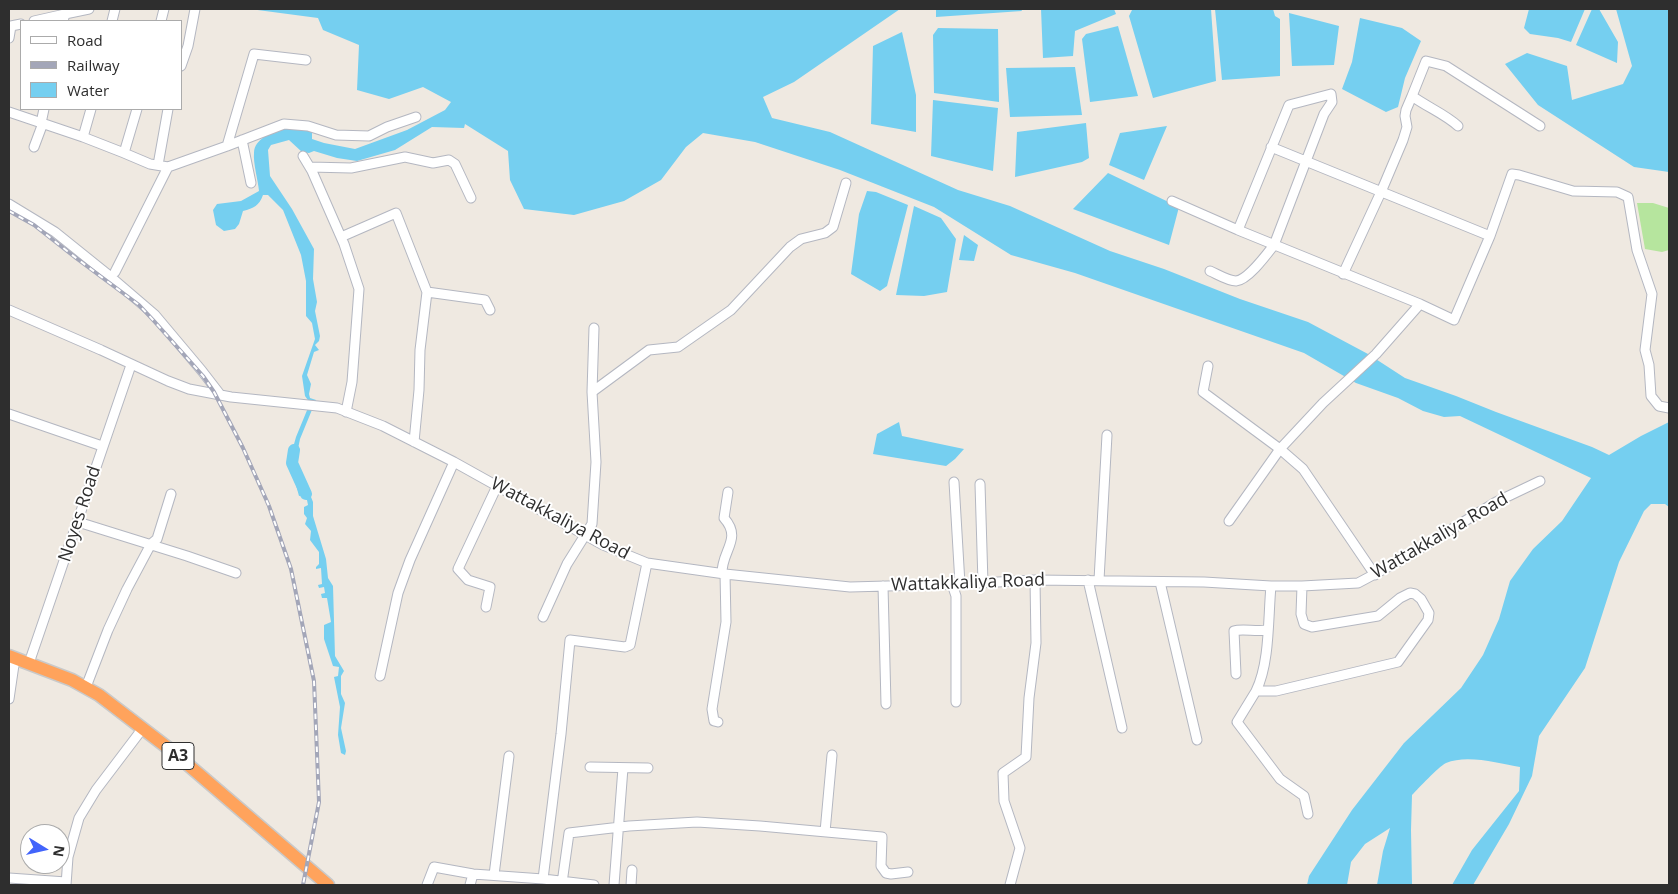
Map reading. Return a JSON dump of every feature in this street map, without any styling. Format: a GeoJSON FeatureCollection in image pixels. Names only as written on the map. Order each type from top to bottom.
{"type":"FeatureCollection","features":[{"type":"Feature","properties":{"kind":"highway","name":"A3"},"geometry":{"type":"LineString","coordinates":[[12,657],[86,687],[143,728],[328,885]]}},
{"type":"Feature","properties":{"kind":"street"},"geometry":{"type":"LineString","coordinates":[[44,20],[64,18],[88,9]]}},
{"type":"Feature","properties":{"kind":"street"},"geometry":{"type":"LineString","coordinates":[[182,63],[188,46],[195,9]]}},
{"type":"Feature","properties":{"kind":"street"},"geometry":{"type":"LineString","coordinates":[[9,38],[12,26],[20,24]]}},
{"type":"Feature","properties":{"kind":"street"},"geometry":{"type":"LineString","coordinates":[[227,146],[254,54],[306,60]]}},
{"type":"Feature","properties":{"kind":"street"},"geometry":{"type":"LineString","coordinates":[[1343,274],[1381,192],[1407,127],[1406,110],[1426,61],[1446,66],[1540,126]]}},
{"type":"Feature","properties":{"kind":"street"},"geometry":{"type":"LineString","coordinates":[[1210,271],[1234,281],[1242,279],[1265,258],[1274,245],[1324,114],[1332,102],[1331,94],[1289,105],[1238,230]]}},
{"type":"Feature","properties":{"kind":"street"},"geometry":{"type":"LineString","coordinates":[[1412,96],[1426,106],[1450,118],[1458,126]]}},
{"type":"Feature","properties":{"kind":"street"},"geometry":{"type":"LineString","coordinates":[[34,146],[42,123],[44,110]]}},
{"type":"Feature","properties":{"kind":"street"},"geometry":{"type":"LineString","coordinates":[[83,137],[91,110]]}},
{"type":"Feature","properties":{"kind":"street"},"geometry":{"type":"LineString","coordinates":[[124,153],[137,110]]}},
{"type":"Feature","properties":{"kind":"street"},"geometry":{"type":"LineString","coordinates":[[116,272],[163,166],[168,110]]}},
{"type":"Feature","properties":{"kind":"street"},"geometry":{"type":"LineString","coordinates":[[9,112],[83,137],[150,164],[163,166],[227,146],[284,124],[308,126],[336,135],[369,136],[387,127],[416,117]]}},
{"type":"Feature","properties":{"kind":"street"},"geometry":{"type":"LineString","coordinates":[[242,140],[251,183]]}},
{"type":"Feature","properties":{"kind":"street"},"geometry":{"type":"LineString","coordinates":[[1271,147],[1307,160],[1490,236]]}},
{"type":"Feature","properties":{"kind":"street"},"geometry":{"type":"LineString","coordinates":[[303,156],[311,169],[341,237],[359,289],[352,382],[346,412]]}},
{"type":"Feature","properties":{"kind":"street"},"geometry":{"type":"LineString","coordinates":[[311,169],[351,168],[405,157],[433,163],[449,160],[455,164],[470,198]]}},
{"type":"Feature","properties":{"kind":"street"},"geometry":{"type":"LineString","coordinates":[[1172,201],[1343,274],[1420,304],[1454,320],[1490,236],[1512,174],[1573,191],[1616,192],[1628,197],[1637,250],[1652,294],[1646,350],[1651,396],[1659,406],[1669,408]]}},
{"type":"Feature","properties":{"kind":"street"},"geometry":{"type":"LineString","coordinates":[[592,392],[649,350],[678,347],[731,310],[790,248],[801,239],[824,233],[833,227],[846,183]]}},
{"type":"Feature","properties":{"kind":"street"},"geometry":{"type":"LineString","coordinates":[[9,204],[55,232],[155,316],[219,394]]}},
{"type":"Feature","properties":{"kind":"street"},"geometry":{"type":"LineString","coordinates":[[341,237],[396,213],[427,292],[420,350],[419,390],[414,442]]}},
{"type":"Feature","properties":{"kind":"street"},"geometry":{"type":"LineString","coordinates":[[427,292],[485,300],[490,310]]}},
{"type":"Feature","properties":{"kind":"street"},"geometry":{"type":"LineString","coordinates":[[1229,521],[1280,450],[1323,403],[1376,354],[1420,304]]}},
{"type":"Feature","properties":{"kind":"street","name":"Wattakkaliya Road"},"geometry":{"type":"LineString","coordinates":[[9,310],[131,365],[189,388],[231,397],[336,408],[383,426],[454,462],[603,545],[647,563],[724,574],[850,586],[1035,580],[1204,582],[1271,586],[1358,583],[1375,575],[1496,502],[1540,482]]}},
{"type":"Feature","properties":{"kind":"street"},"geometry":{"type":"LineString","coordinates":[[543,617],[567,564],[592,524],[596,462],[592,392],[594,328]]}},
{"type":"Feature","properties":{"kind":"street","name":"Noyes Road"},"geometry":{"type":"LineString","coordinates":[[29,663],[131,365]]}},
{"type":"Feature","properties":{"kind":"street"},"geometry":{"type":"LineString","coordinates":[[1208,366],[1204,392],[1303,469],[1375,575]]}},
{"type":"Feature","properties":{"kind":"street"},"geometry":{"type":"LineString","coordinates":[[9,414],[102,446]]}},
{"type":"Feature","properties":{"kind":"street"},"geometry":{"type":"LineString","coordinates":[[1099,580],[1107,435]]}},
{"type":"Feature","properties":{"kind":"street"},"geometry":{"type":"LineString","coordinates":[[380,676],[398,593],[410,560],[454,462]]}},
{"type":"Feature","properties":{"kind":"street"},"geometry":{"type":"LineString","coordinates":[[954,482],[956,702]]}},
{"type":"Feature","properties":{"kind":"street"},"geometry":{"type":"LineString","coordinates":[[980,484],[983,583]]}},
{"type":"Feature","properties":{"kind":"street"},"geometry":{"type":"LineString","coordinates":[[486,606],[490,587],[468,580],[458,569],[497,486]]}},
{"type":"Feature","properties":{"kind":"street"},"geometry":{"type":"LineString","coordinates":[[718,722],[714,722],[712,709],[726,622],[724,574],[722,568],[732,540],[732,529],[724,518],[728,492]]}},
{"type":"Feature","properties":{"kind":"street"},"geometry":{"type":"LineString","coordinates":[[86,687],[108,630],[127,589],[151,544],[157,539],[171,494]]}},
{"type":"Feature","properties":{"kind":"street"},"geometry":{"type":"LineString","coordinates":[[78,522],[236,573]]}},
{"type":"Feature","properties":{"kind":"street"},"geometry":{"type":"LineString","coordinates":[[543,879],[561,734],[570,640],[625,647],[630,645],[647,563]]}},
{"type":"Feature","properties":{"kind":"street"},"geometry":{"type":"LineString","coordinates":[[1010,885],[1020,848],[1004,801],[1003,773],[1026,757],[1029,698],[1036,643],[1035,580]]}},
{"type":"Feature","properties":{"kind":"street"},"geometry":{"type":"LineString","coordinates":[[1088,580],[1122,728]]}},
{"type":"Feature","properties":{"kind":"street"},"geometry":{"type":"LineString","coordinates":[[1160,582],[1197,740]]}},
{"type":"Feature","properties":{"kind":"street"},"geometry":{"type":"LineString","coordinates":[[883,586],[886,704]]}},
{"type":"Feature","properties":{"kind":"street"},"geometry":{"type":"LineString","coordinates":[[1271,586],[1265,663],[1261,680],[1237,722],[1280,779],[1304,796],[1308,814]]}},
{"type":"Feature","properties":{"kind":"street"},"geometry":{"type":"LineString","coordinates":[[1256,691],[1276,691],[1398,662],[1428,620],[1429,613],[1421,599],[1415,594],[1410,593],[1400,598],[1378,616],[1312,628],[1304,624],[1301,614],[1302,586]]}},
{"type":"Feature","properties":{"kind":"street"},"geometry":{"type":"LineString","coordinates":[[1236,674],[1234,631],[1238,629],[1258,632],[1267,630]]}},
{"type":"Feature","properties":{"kind":"street"},"geometry":{"type":"LineString","coordinates":[[9,699],[12,657]]}},
{"type":"Feature","properties":{"kind":"street"},"geometry":{"type":"LineString","coordinates":[[9,878],[66,884],[68,857],[78,818],[96,790],[143,728]]}},
{"type":"Feature","properties":{"kind":"street"},"geometry":{"type":"LineString","coordinates":[[825,832],[832,755]]}},
{"type":"Feature","properties":{"kind":"street"},"geometry":{"type":"LineString","coordinates":[[494,875],[509,756]]}},
{"type":"Feature","properties":{"kind":"street"},"geometry":{"type":"LineString","coordinates":[[590,767],[648,768]]}},
{"type":"Feature","properties":{"kind":"street"},"geometry":{"type":"LineString","coordinates":[[614,885],[624,768]]}},
{"type":"Feature","properties":{"kind":"street"},"geometry":{"type":"LineString","coordinates":[[562,882],[569,833],[697,822],[882,837],[881,866],[886,873],[908,872]]}},
{"type":"Feature","properties":{"kind":"street"},"geometry":{"type":"LineString","coordinates":[[427,885],[434,867],[473,874],[594,885]]}},
{"type":"Feature","properties":{"kind":"street"},"geometry":{"type":"LineString","coordinates":[[631,885],[632,870]]}},
{"type":"Feature","properties":{"kind":"street"},"geometry":{"type":"LineString","coordinates":[[470,885],[473,874]]}},
{"type":"Feature","properties":{"kind":"green space"},"geometry":{"type":"Polygon","coordinates":[[[1637,203],[1653,203],[1669,208],[1669,250],[1662,252],[1645,249],[1637,203]]]}},
{"type":"Feature","properties":{"kind":"water"},"geometry":{"type":"Polygon","coordinates":[[[250,9],[900,9],[794,82],[763,97],[772,118],[830,132],[958,190],[1010,206],[1110,251],[1308,322],[1368,354],[1405,378],[1609,455],[1669,422],[1669,507],[1665,504],[1651,504],[1644,511],[1619,562],[1585,668],[1539,736],[1532,776],[1509,824],[1473,885],[1452,885],[1472,850],[1519,791],[1520,767],[1483,760],[1454,760],[1438,769],[1412,795],[1412,885],[1377,885],[1383,851],[1390,828],[1365,844],[1351,862],[1347,885],[1307,885],[1309,876],[1352,810],[1404,743],[1461,688],[1483,655],[1499,619],[1510,581],[1533,549],[1562,521],[1591,478],[1460,416],[1444,417],[1423,411],[1398,398],[1356,383],[1304,353],[1075,273],[1011,255],[934,207],[840,170],[755,142],[703,133],[686,147],[661,180],[624,201],[574,215],[524,209],[510,180],[508,151],[465,124],[464,128],[432,127],[395,150],[357,161],[337,158],[314,151],[309,153],[302,152],[289,140],[271,145],[268,150],[270,176],[292,209],[314,249],[313,279],[317,302],[315,311],[320,336],[319,341],[315,345],[319,350],[314,352],[307,375],[311,384],[310,398],[316,400],[300,439],[296,459],[313,502],[313,516],[326,559],[328,578],[333,586],[335,656],[344,671],[341,676],[341,694],[345,703],[341,728],[346,751],[345,755],[341,753],[338,735],[340,707],[334,677],[338,676],[339,667],[333,666],[324,639],[324,625],[331,622],[327,598],[322,598],[321,594],[325,593],[324,587],[319,588],[318,585],[322,584],[321,568],[316,569],[319,564],[319,552],[310,540],[311,531],[305,524],[307,518],[304,514],[304,507],[308,505],[306,495],[299,496],[296,485],[301,474],[289,462],[296,437],[310,403],[305,396],[302,376],[315,339],[312,323],[306,316],[306,281],[301,255],[283,210],[268,195],[263,195],[256,206],[243,211],[239,224],[235,229],[224,231],[216,225],[213,210],[217,204],[241,201],[259,191],[254,162],[255,148],[262,139],[275,130],[293,128],[306,130],[312,132],[312,139],[355,149],[407,130],[445,110],[451,102],[423,87],[389,99],[357,90],[359,45],[323,30],[318,18],[250,9]]]}},
{"type":"Feature","properties":{"kind":"water"},"geometry":{"type":"Polygon","coordinates":[[[936,9],[1021,9],[1022,11],[936,17],[936,9]]]}},
{"type":"Feature","properties":{"kind":"water"},"geometry":{"type":"Polygon","coordinates":[[[1041,9],[1114,9],[1116,14],[1075,31],[1073,56],[1043,58],[1041,9]]]}},
{"type":"Feature","properties":{"kind":"water"},"geometry":{"type":"Polygon","coordinates":[[[1211,9],[1216,81],[1153,98],[1129,16],[1132,10],[1211,9]]]}},
{"type":"Feature","properties":{"kind":"water"},"geometry":{"type":"Polygon","coordinates":[[[1215,9],[1273,9],[1275,16],[1280,19],[1280,76],[1222,80],[1215,9]]]}},
{"type":"Feature","properties":{"kind":"water"},"geometry":{"type":"Polygon","coordinates":[[[1529,9],[1585,9],[1571,42],[1530,34],[1524,28],[1529,9]]]}},
{"type":"Feature","properties":{"kind":"water"},"geometry":{"type":"Polygon","coordinates":[[[1592,9],[1599,9],[1618,42],[1617,63],[1576,45],[1592,9]]]}},
{"type":"Feature","properties":{"kind":"water"},"geometry":{"type":"Polygon","coordinates":[[[1616,9],[1669,9],[1669,172],[1634,167],[1538,105],[1505,64],[1527,53],[1567,66],[1572,100],[1623,84],[1632,66],[1616,9]]]}},
{"type":"Feature","properties":{"kind":"water"},"geometry":{"type":"Polygon","coordinates":[[[1289,13],[1339,26],[1334,65],[1292,66],[1289,13]]]}},
{"type":"Feature","properties":{"kind":"water"},"geometry":{"type":"Polygon","coordinates":[[[1360,18],[1402,28],[1421,41],[1405,78],[1398,107],[1386,112],[1342,89],[1352,62],[1360,18]]]}},
{"type":"Feature","properties":{"kind":"water"},"geometry":{"type":"Polygon","coordinates":[[[1118,26],[1138,96],[1090,102],[1082,39],[1086,34],[1118,26]]]}},
{"type":"Feature","properties":{"kind":"water"},"geometry":{"type":"Polygon","coordinates":[[[938,28],[998,29],[999,102],[934,93],[933,35],[938,28]]]}},
{"type":"Feature","properties":{"kind":"water"},"geometry":{"type":"Polygon","coordinates":[[[902,32],[916,95],[916,132],[871,124],[873,46],[902,32]]]}},
{"type":"Feature","properties":{"kind":"water"},"geometry":{"type":"Polygon","coordinates":[[[1075,67],[1082,115],[1010,117],[1006,68],[1075,67]]]}},
{"type":"Feature","properties":{"kind":"water"},"geometry":{"type":"Polygon","coordinates":[[[933,100],[998,108],[993,171],[931,156],[933,100]]]}},
{"type":"Feature","properties":{"kind":"water"},"geometry":{"type":"Polygon","coordinates":[[[1086,123],[1089,158],[1082,162],[1015,177],[1017,132],[1086,123]]]}},
{"type":"Feature","properties":{"kind":"water"},"geometry":{"type":"Polygon","coordinates":[[[1167,126],[1144,180],[1109,165],[1120,133],[1167,126]]]}},
{"type":"Feature","properties":{"kind":"water"},"geometry":{"type":"Polygon","coordinates":[[[1108,173],[1179,207],[1169,245],[1073,209],[1108,173]]]}},
{"type":"Feature","properties":{"kind":"water"},"geometry":{"type":"Polygon","coordinates":[[[867,191],[876,192],[908,205],[887,286],[880,291],[851,274],[859,214],[867,191]]]}},
{"type":"Feature","properties":{"kind":"water"},"geometry":{"type":"Polygon","coordinates":[[[914,206],[941,218],[956,239],[947,292],[924,296],[896,295],[914,206]]]}},
{"type":"Feature","properties":{"kind":"water"},"geometry":{"type":"Polygon","coordinates":[[[964,235],[978,245],[974,261],[959,260],[964,235]]]}},
{"type":"Feature","properties":{"kind":"water"},"geometry":{"type":"Polygon","coordinates":[[[899,422],[902,436],[964,449],[946,466],[873,454],[877,434],[899,422]]]}},
{"type":"Feature","properties":{"kind":"waterway"},"geometry":{"type":"LineString","coordinates":[[294,450],[292,463],[306,494]]}},
{"type":"Feature","properties":{"kind":"railway"},"geometry":{"type":"LineString","coordinates":[[9,211],[34,225],[139,305],[203,376],[214,392],[243,448],[269,506],[291,569],[314,681],[319,802],[303,885]]}}]}
